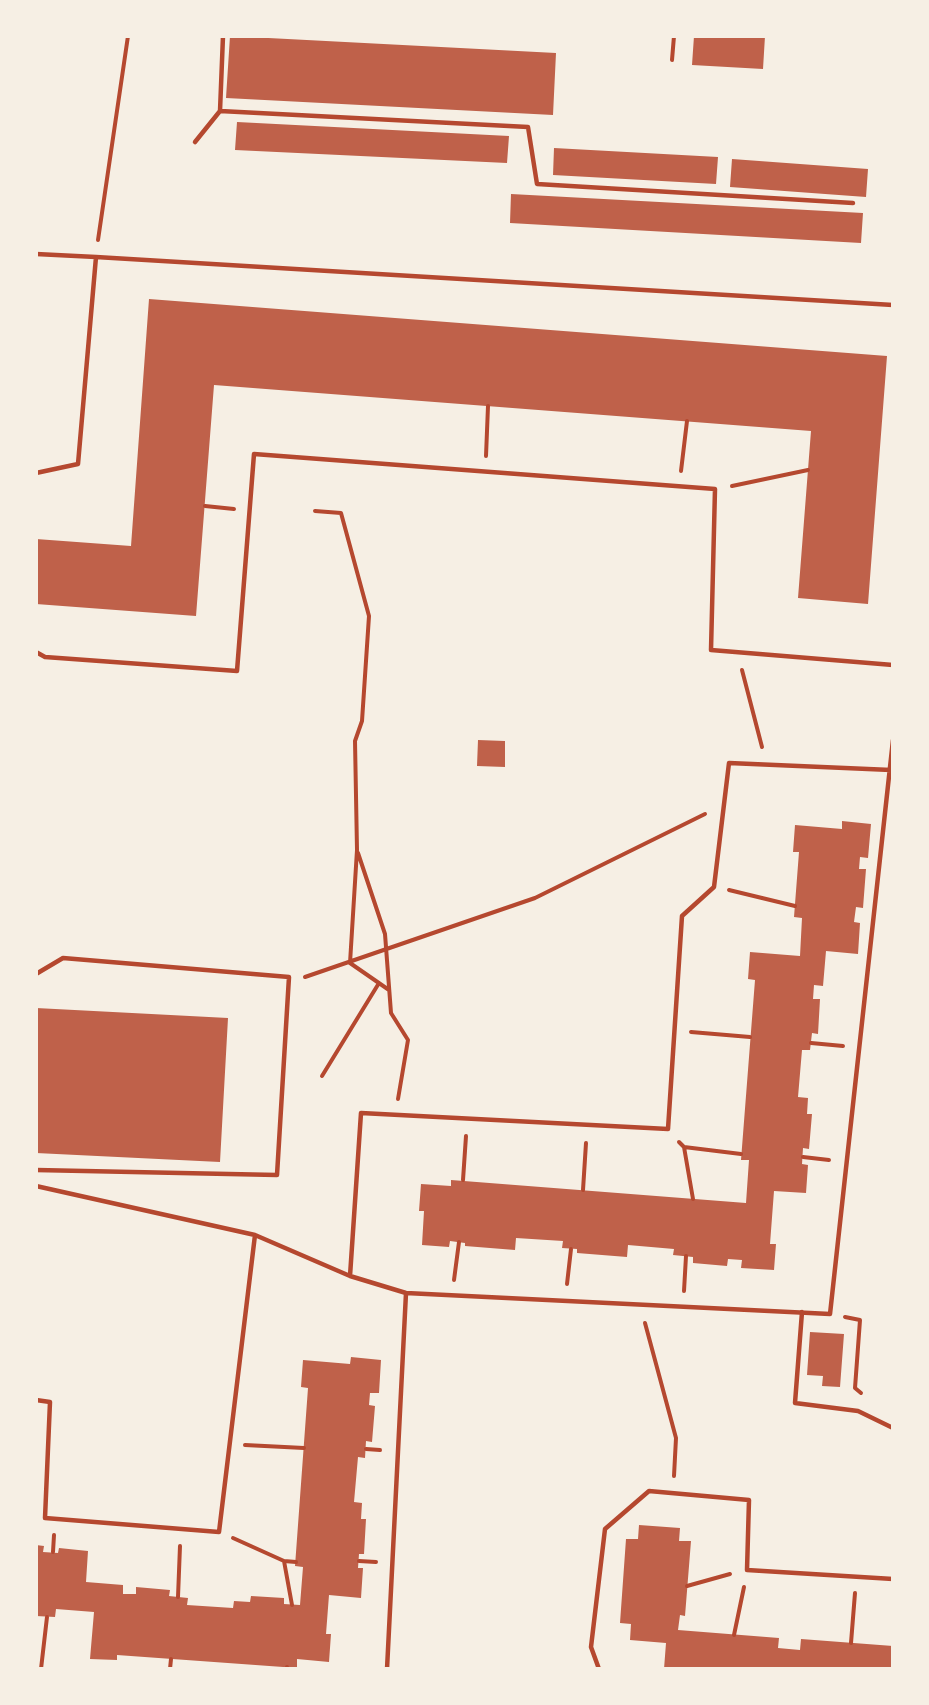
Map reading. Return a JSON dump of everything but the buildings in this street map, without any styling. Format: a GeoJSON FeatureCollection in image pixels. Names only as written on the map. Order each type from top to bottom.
{"type":"FeatureCollection","features":[{"type":"Feature","properties":{"kind":"lane"},"geometry":{"type":"LineString","coordinates":[[195,142],[220,111],[223,36]]}},
{"type":"Feature","properties":{"kind":"lane"},"geometry":{"type":"LineString","coordinates":[[220,111],[528,127],[537,184],[853,203]]}},
{"type":"Feature","properties":{"kind":"lane"},"geometry":{"type":"LineString","coordinates":[[36,255],[893,305]]}},
{"type":"Feature","properties":{"kind":"lane"},"geometry":{"type":"LineString","coordinates":[[36,473],[78,464],[96,257]]}},
{"type":"Feature","properties":{"kind":"lane"},"geometry":{"type":"LineString","coordinates":[[36,652],[45,657],[237,671],[254,454],[715,489],[711,650],[893,665]]}},
{"type":"Feature","properties":{"kind":"lane"},"geometry":{"type":"LineString","coordinates":[[36,1186],[255,1234],[350,1276],[406,1293],[830,1314],[892,770],[893,740]]}},
{"type":"Feature","properties":{"kind":"lane"},"geometry":{"type":"LineString","coordinates":[[350,1276],[361,1113],[668,1129],[682,916],[714,887],[729,763],[892,770]]}},
{"type":"Feature","properties":{"kind":"lane"},"geometry":{"type":"LineString","coordinates":[[36,974],[63,958],[289,977],[277,1175],[36,1170]]}},
{"type":"Feature","properties":{"kind":"lane"},"geometry":{"type":"LineString","coordinates":[[36,1400],[50,1402],[45,1518],[219,1532],[255,1234]]}},
{"type":"Feature","properties":{"kind":"lane"},"geometry":{"type":"LineString","coordinates":[[387,1669],[406,1293]]}},
{"type":"Feature","properties":{"kind":"lane"},"geometry":{"type":"LineString","coordinates":[[802,1312],[795,1403],[858,1411],[893,1428]]}},
{"type":"Feature","properties":{"kind":"lane"},"geometry":{"type":"LineString","coordinates":[[599,1669],[591,1647],[605,1529],[649,1491],[749,1500],[747,1570],[893,1579]]}},
{"type":"Feature","properties":{"kind":"path"},"geometry":{"type":"LineString","coordinates":[[96,257],[128,36]]}},
{"type":"Feature","properties":{"kind":"path"},"geometry":{"type":"LineString","coordinates":[[672,60],[674,36]]}},
{"type":"Feature","properties":{"kind":"path"},"geometry":{"type":"LineString","coordinates":[[485,471],[488,406]]}},
{"type":"Feature","properties":{"kind":"path"},"geometry":{"type":"LineString","coordinates":[[680,487],[687,421]]}},
{"type":"Feature","properties":{"kind":"path"},"geometry":{"type":"LineString","coordinates":[[715,489],[808,470]]}},
{"type":"Feature","properties":{"kind":"path"},"geometry":{"type":"LineString","coordinates":[[205,506],[250,510]]}},
{"type":"Feature","properties":{"kind":"path"},"geometry":{"type":"LineString","coordinates":[[315,511],[341,513],[369,616],[362,721],[355,741],[357,850],[350,963]]}},
{"type":"Feature","properties":{"kind":"path"},"geometry":{"type":"LineString","coordinates":[[737,652],[767,765]]}},
{"type":"Feature","properties":{"kind":"path"},"geometry":{"type":"LineString","coordinates":[[289,977],[309,977],[535,898],[724,805]]}},
{"type":"Feature","properties":{"kind":"path"},"geometry":{"type":"LineString","coordinates":[[357,850],[385,934],[391,1013],[408,1040],[396,1115]]}},
{"type":"Feature","properties":{"kind":"path"},"geometry":{"type":"LineString","coordinates":[[714,887],[795,906]]}},
{"type":"Feature","properties":{"kind":"path"},"geometry":{"type":"LineString","coordinates":[[350,963],[389,990]]}},
{"type":"Feature","properties":{"kind":"path"},"geometry":{"type":"LineString","coordinates":[[322,1076],[379,983]]}},
{"type":"Feature","properties":{"kind":"path"},"geometry":{"type":"LineString","coordinates":[[675,1031],[750,1037]]}},
{"type":"Feature","properties":{"kind":"path"},"geometry":{"type":"LineString","coordinates":[[811,1043],[859,1047]]}},
{"type":"Feature","properties":{"kind":"path"},"geometry":{"type":"LineString","coordinates":[[463,1180],[467,1119]]}},
{"type":"Feature","properties":{"kind":"path"},"geometry":{"type":"LineString","coordinates":[[583,1190],[587,1125]]}},
{"type":"Feature","properties":{"kind":"path"},"geometry":{"type":"LineString","coordinates":[[668,1129],[684,1147],[693,1199]]}},
{"type":"Feature","properties":{"kind":"path"},"geometry":{"type":"LineString","coordinates":[[684,1147],[741,1154]]}},
{"type":"Feature","properties":{"kind":"path"},"geometry":{"type":"LineString","coordinates":[[803,1157],[847,1162]]}},
{"type":"Feature","properties":{"kind":"path"},"geometry":{"type":"LineString","coordinates":[[452,1295],[459,1242]]}},
{"type":"Feature","properties":{"kind":"path"},"geometry":{"type":"LineString","coordinates":[[565,1300],[571,1249]]}},
{"type":"Feature","properties":{"kind":"path"},"geometry":{"type":"LineString","coordinates":[[682,1306],[686,1256]]}},
{"type":"Feature","properties":{"kind":"path"},"geometry":{"type":"LineString","coordinates":[[640,1304],[676,1438],[674,1478]]}},
{"type":"Feature","properties":{"kind":"path"},"geometry":{"type":"LineString","coordinates":[[830,1314],[860,1320],[855,1388],[865,1395]]}},
{"type":"Feature","properties":{"kind":"path"},"geometry":{"type":"LineString","coordinates":[[229,1444],[304,1448]]}},
{"type":"Feature","properties":{"kind":"path"},"geometry":{"type":"LineString","coordinates":[[178,1597],[182,1529]]}},
{"type":"Feature","properties":{"kind":"path"},"geometry":{"type":"LineString","coordinates":[[219,1532],[284,1561],[296,1562]]}},
{"type":"Feature","properties":{"kind":"path"},"geometry":{"type":"LineString","coordinates":[[284,1561],[292,1605]]}},
{"type":"Feature","properties":{"kind":"path"},"geometry":{"type":"LineString","coordinates":[[687,1586],[747,1570],[734,1635]]}},
{"type":"Feature","properties":{"kind":"path"},"geometry":{"type":"LineString","coordinates":[[851,1643],[856,1576]]}},
{"type":"Feature","properties":{"kind":"path"},"geometry":{"type":"LineString","coordinates":[[41,1669],[47,1617]]}},
{"type":"Feature","properties":{"kind":"path"},"geometry":{"type":"LineString","coordinates":[[170,1669],[171,1659]]}}]}
